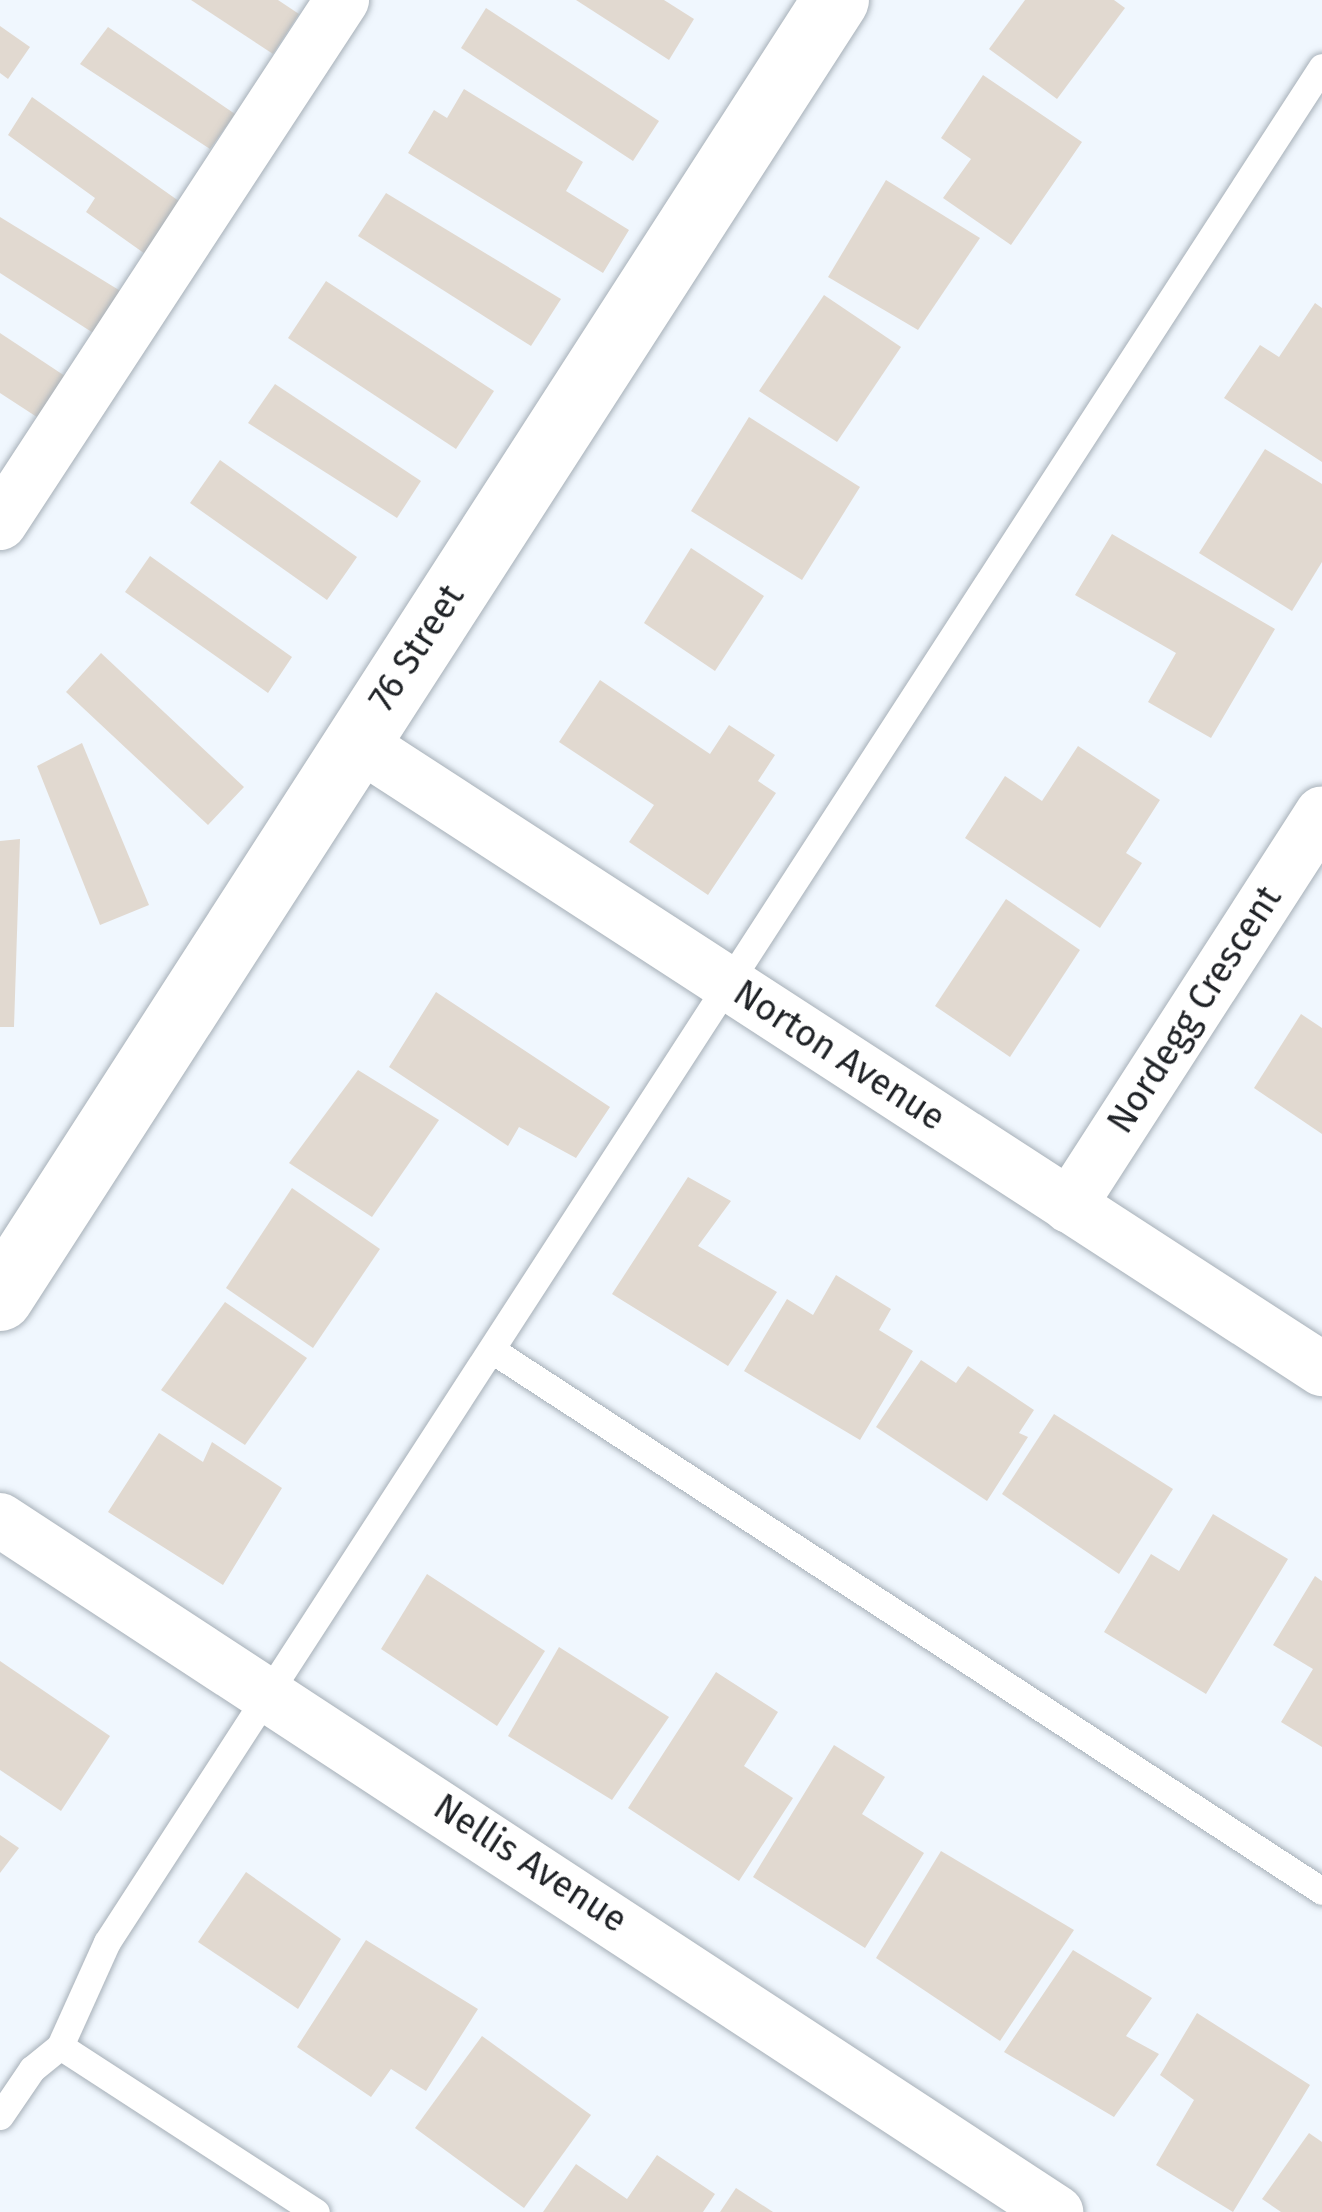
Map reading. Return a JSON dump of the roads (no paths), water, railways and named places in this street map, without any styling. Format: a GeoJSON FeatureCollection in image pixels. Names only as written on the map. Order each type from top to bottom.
{"type":"FeatureCollection","features":[{"type":"Feature","properties":{"kind":"street"},"geometry":{"type":"LineString","coordinates":[[0,523],[343,0]]}},
{"type":"Feature","properties":{"kind":"street","name":"76 Street"},"geometry":{"type":"LineString","coordinates":[[0,1298],[836,0]]}},
{"type":"Feature","properties":{"kind":"street","name":"Norton Avenue"},"geometry":{"type":"LineString","coordinates":[[356,742],[1322,1369]]}},
{"type":"Feature","properties":{"kind":"street","name":"Nordegg Crescent"},"geometry":{"type":"LineString","coordinates":[[1069,1206],[1317,833]]}},
{"type":"Feature","properties":{"kind":"street","name":"Nellis Avenue"},"geometry":{"type":"LineString","coordinates":[[0,1520],[270,1692],[1057,2212]]}},
{"type":"Feature","properties":{"kind":"lane"},"geometry":{"type":"LineString","coordinates":[[0,2116],[32,2069],[60,2046],[107,1942],[495,1352],[724,980],[1322,67]]}},
{"type":"Feature","properties":{"kind":"lane"},"geometry":{"type":"LineString","coordinates":[[495,1352],[1322,1891]]}},
{"type":"Feature","properties":{"kind":"lane"},"geometry":{"type":"LineString","coordinates":[[60,2046],[316,2212]]}}]}
